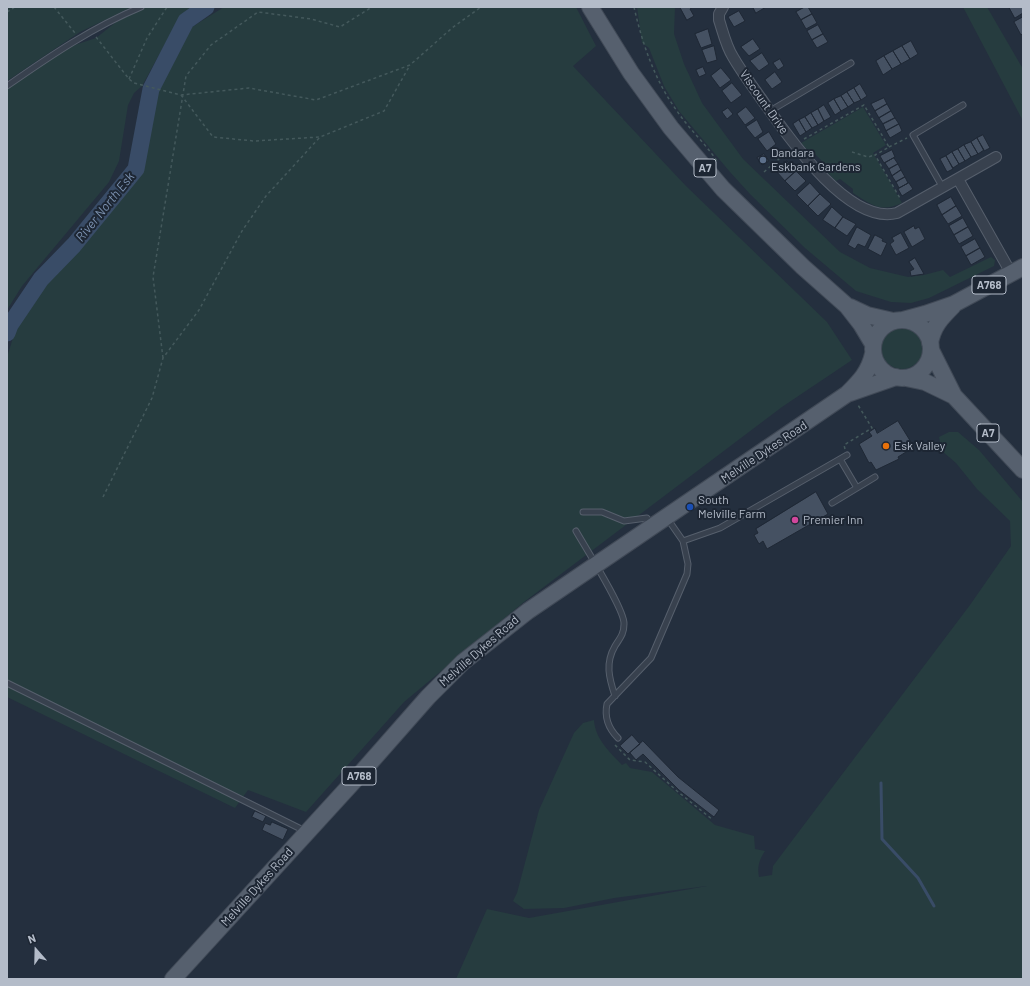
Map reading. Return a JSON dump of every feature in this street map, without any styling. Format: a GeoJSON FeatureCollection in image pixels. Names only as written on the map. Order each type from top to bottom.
{"type":"FeatureCollection","features":[{"type":"Feature","properties":{"kind":"main road","name":"A7"},"geometry":{"type":"LineString","coordinates":[[590,7],[631,72],[670,128],[723,189],[803,267],[847,306],[861,324],[873,349]]}},
{"type":"Feature","properties":{"kind":"main road","name":"A768"},"geometry":{"type":"LineString","coordinates":[[897,321],[925,314],[954,304],[1017,270]]}},
{"type":"Feature","properties":{"kind":"main road","name":"A768"},"geometry":{"type":"LineString","coordinates":[[930,346],[933,330],[954,304]]}},
{"type":"Feature","properties":{"kind":"main road","name":"A7"},"geometry":{"type":"LineString","coordinates":[[847,306],[867,315],[897,321]]}},
{"type":"Feature","properties":{"kind":"main road"},"geometry":{"type":"LineString","coordinates":[[897,321],[916,324],[922,329],[930,346],[929,360],[923,368],[915,374],[901,378],[885,373],[877,365],[873,349],[880,330],[897,321]]}},
{"type":"Feature","properties":{"kind":"main road","name":"A7"},"geometry":{"type":"LineString","coordinates":[[930,346],[954,396],[1023,470]]}},
{"type":"Feature","properties":{"kind":"main road","name":"Melville Dykes Road"},"geometry":{"type":"LineString","coordinates":[[851,398],[870,367],[873,349]]}},
{"type":"Feature","properties":{"kind":"main road","name":"A7"},"geometry":{"type":"LineString","coordinates":[[901,378],[925,382],[954,396]]}},
{"type":"Feature","properties":{"kind":"main road","name":"Melville Dykes Road"},"geometry":{"type":"LineString","coordinates":[[173,979],[428,697],[463,662],[528,610],[667,517],[851,398],[901,378]]}},
{"type":"Feature","properties":{"kind":"street","name":"Viscount Drive"},"geometry":{"type":"LineString","coordinates":[[722,7],[719,14],[719,20],[730,52],[794,146],[832,186],[866,210],[877,215],[888,216],[943,188],[996,157]]}},
{"type":"Feature","properties":{"kind":"street"},"geometry":{"type":"LineString","coordinates":[[958,179],[1017,270]]}},
{"type":"Feature","properties":{"kind":"lane"},"geometry":{"type":"LineString","coordinates":[[7,86],[79,38],[121,15],[141,7]]}},
{"type":"Feature","properties":{"kind":"lane"},"geometry":{"type":"LineString","coordinates":[[770,111],[851,63]]}},
{"type":"Feature","properties":{"kind":"lane"},"geometry":{"type":"LineString","coordinates":[[943,188],[913,135],[963,105]]}},
{"type":"Feature","properties":{"kind":"lane"},"geometry":{"type":"LineString","coordinates":[[683,541],[720,528],[847,455]]}},
{"type":"Feature","properties":{"kind":"lane"},"geometry":{"type":"LineString","coordinates":[[840,459],[857,488]]}},
{"type":"Feature","properties":{"kind":"lane"},"geometry":{"type":"LineString","coordinates":[[832,502],[875,477]]}},
{"type":"Feature","properties":{"kind":"lane"},"geometry":{"type":"LineString","coordinates":[[583,512],[602,512],[624,521],[647,518],[652,527]]}},
{"type":"Feature","properties":{"kind":"lane"},"geometry":{"type":"LineString","coordinates":[[618,738],[611,731],[605,711],[607,704],[651,658],[686,574],[688,564],[683,541],[667,517]]}},
{"type":"Feature","properties":{"kind":"lane"},"geometry":{"type":"LineString","coordinates":[[576,531],[621,611],[624,622],[623,635],[611,654],[609,663],[608,674],[614,696]]}},
{"type":"Feature","properties":{"kind":"lane"},"geometry":{"type":"LineString","coordinates":[[7,683],[307,832]]}},
{"type":"Feature","properties":{"kind":"path"},"geometry":{"type":"LineString","coordinates":[[7,12],[15,7]]}},
{"type":"Feature","properties":{"kind":"path"},"geometry":{"type":"LineString","coordinates":[[54,7],[79,38]]}},
{"type":"Feature","properties":{"kind":"path"},"geometry":{"type":"LineString","coordinates":[[129,79],[146,38],[167,7]]}},
{"type":"Feature","properties":{"kind":"path"},"geometry":{"type":"LineString","coordinates":[[163,358],[153,278],[181,95],[186,76],[211,45],[258,12],[311,19],[340,27],[372,7]]}},
{"type":"Feature","properties":{"kind":"path"},"geometry":{"type":"LineString","coordinates":[[181,95],[213,137],[254,141],[320,137],[384,111],[410,65],[452,28],[480,7]]}},
{"type":"Feature","properties":{"kind":"path"},"geometry":{"type":"LineString","coordinates":[[634,7],[639,30],[663,91],[677,112],[719,163]]}},
{"type":"Feature","properties":{"kind":"path"},"geometry":{"type":"LineString","coordinates":[[91,31],[129,79],[134,83],[181,95],[249,88],[316,100],[410,65]]}},
{"type":"Feature","properties":{"kind":"path"},"geometry":{"type":"LineString","coordinates":[[764,172],[794,146],[864,104],[889,147]]}},
{"type":"Feature","properties":{"kind":"path"},"geometry":{"type":"LineString","coordinates":[[852,152],[868,157],[875,155],[913,135]]}},
{"type":"Feature","properties":{"kind":"path"},"geometry":{"type":"LineString","coordinates":[[102,497],[152,398],[163,358],[199,310],[242,231],[266,196],[320,137]]}},
{"type":"Feature","properties":{"kind":"path"},"geometry":{"type":"LineString","coordinates":[[875,155],[906,208]]}},
{"type":"Feature","properties":{"kind":"path"},"geometry":{"type":"LineString","coordinates":[[847,455],[844,445],[872,428],[851,398]]}},
{"type":"Feature","properties":{"kind":"path"},"geometry":{"type":"LineString","coordinates":[[618,738],[613,743],[623,754],[630,760],[646,762],[677,791],[713,820]]}},
{"type":"Feature","properties":{"kind":"green space"},"geometry":{"type":"Polygon","coordinates":[[[7,7],[132,7],[80,32],[7,81],[7,7]]]}},
{"type":"Feature","properties":{"kind":"green space"},"geometry":{"type":"Polygon","coordinates":[[[147,7],[194,7],[177,22],[142,86],[134,93],[128,105],[119,161],[109,182],[22,286],[7,310],[7,89],[69,47],[96,38],[121,18],[147,7]]]}},
{"type":"Feature","properties":{"kind":"green space"},"geometry":{"type":"Polygon","coordinates":[[[224,7],[576,7],[596,46],[573,66],[686,186],[827,322],[852,360],[782,407],[524,602],[404,702],[306,812],[248,790],[235,808],[7,697],[7,357],[17,325],[43,285],[105,218],[142,170],[152,126],[156,91],[172,54],[192,27],[224,7]]]}},
{"type":"Feature","properties":{"kind":"green space"},"geometry":{"type":"Polygon","coordinates":[[[637,7],[675,7],[674,34],[684,64],[702,103],[743,159],[840,252],[870,268],[908,277],[943,270],[950,277],[991,257],[995,260],[994,266],[929,298],[911,303],[891,302],[856,291],[805,248],[750,194],[679,111],[664,86],[649,48],[642,43],[637,7]]]}},
{"type":"Feature","properties":{"kind":"green space"},"geometry":{"type":"Polygon","coordinates":[[[963,7],[987,7],[1023,69],[1023,121],[963,7]]]}},
{"type":"Feature","properties":{"kind":"green space"},"geometry":{"type":"Polygon","coordinates":[[[863,107],[886,145],[873,153],[902,203],[894,206],[876,206],[853,193],[853,189],[840,179],[836,181],[825,170],[826,165],[815,154],[811,154],[801,143],[863,107]]]}},
{"type":"Feature","properties":{"kind":"green space"},"geometry":{"type":"Polygon","coordinates":[[[902,327],[917,333],[923,348],[917,363],[902,369],[887,363],[881,348],[887,333],[902,327]]]}},
{"type":"Feature","properties":{"kind":"green space"},"geometry":{"type":"Polygon","coordinates":[[[949,432],[958,432],[979,450],[1023,502],[1023,979],[456,979],[487,909],[529,918],[707,886],[614,898],[564,908],[524,909],[513,901],[517,893],[539,810],[574,733],[583,723],[594,720],[600,739],[622,765],[626,763],[630,768],[652,772],[715,825],[754,836],[755,849],[765,851],[759,864],[759,877],[772,875],[773,866],[970,605],[1011,546],[1010,521],[977,489],[956,463],[942,451],[939,437],[949,432]]]}},
{"type":"Feature","properties":{"kind":"building"},"geometry":{"type":"Polygon","coordinates":[[[680,7],[693,7],[690,9],[694,16],[687,20],[680,7]]]}},
{"type":"Feature","properties":{"kind":"building"},"geometry":{"type":"Polygon","coordinates":[[[753,7],[766,7],[756,13],[753,7]]]}},
{"type":"Feature","properties":{"kind":"building"},"geometry":{"type":"Polygon","coordinates":[[[808,7],[812,14],[801,20],[796,12],[808,7]]]}},
{"type":"Feature","properties":{"kind":"building"},"geometry":{"type":"Polygon","coordinates":[[[1009,7],[1023,7],[1023,13],[1015,18],[1009,7]]]}},
{"type":"Feature","properties":{"kind":"building"},"geometry":{"type":"Polygon","coordinates":[[[739,11],[745,21],[734,27],[728,17],[739,11]]]}},
{"type":"Feature","properties":{"kind":"building"},"geometry":{"type":"Polygon","coordinates":[[[812,14],[817,23],[806,29],[801,20],[812,14]]]}},
{"type":"Feature","properties":{"kind":"building"},"geometry":{"type":"Polygon","coordinates":[[[1023,17],[1023,33],[1021,35],[1014,22],[1023,17]]]}},
{"type":"Feature","properties":{"kind":"building"},"geometry":{"type":"Polygon","coordinates":[[[818,25],[823,34],[812,40],[807,31],[818,25]]]}},
{"type":"Feature","properties":{"kind":"building"},"geometry":{"type":"Polygon","coordinates":[[[708,29],[712,44],[701,48],[695,34],[708,29]]]}},
{"type":"Feature","properties":{"kind":"building"},"geometry":{"type":"Polygon","coordinates":[[[823,34],[828,42],[817,48],[812,40],[823,34]]]}},
{"type":"Feature","properties":{"kind":"building"},"geometry":{"type":"Polygon","coordinates":[[[753,39],[760,49],[749,56],[741,47],[753,39]]]}},
{"type":"Feature","properties":{"kind":"building"},"geometry":{"type":"Polygon","coordinates":[[[911,41],[918,54],[910,59],[902,46],[911,41]]]}},
{"type":"Feature","properties":{"kind":"building"},"geometry":{"type":"Polygon","coordinates":[[[714,46],[717,60],[707,63],[702,50],[714,46]]]}},
{"type":"Feature","properties":{"kind":"building"},"geometry":{"type":"Polygon","coordinates":[[[902,46],[910,59],[901,64],[893,51],[902,46]]]}},
{"type":"Feature","properties":{"kind":"building"},"geometry":{"type":"Polygon","coordinates":[[[893,51],[901,64],[892,69],[884,56],[893,51]]]}},
{"type":"Feature","properties":{"kind":"building"},"geometry":{"type":"Polygon","coordinates":[[[762,53],[769,64],[759,71],[750,61],[762,53]]]}},
{"type":"Feature","properties":{"kind":"building"},"geometry":{"type":"Polygon","coordinates":[[[884,56],[892,69],[883,75],[876,61],[884,56]]]}},
{"type":"Feature","properties":{"kind":"building"},"geometry":{"type":"Polygon","coordinates":[[[780,59],[784,66],[778,70],[773,63],[780,59]]]}},
{"type":"Feature","properties":{"kind":"building"},"geometry":{"type":"Polygon","coordinates":[[[703,67],[706,74],[699,77],[696,70],[703,67]]]}},
{"type":"Feature","properties":{"kind":"building"},"geometry":{"type":"Polygon","coordinates":[[[721,68],[731,80],[720,88],[711,76],[721,68]]]}},
{"type":"Feature","properties":{"kind":"building"},"geometry":{"type":"Polygon","coordinates":[[[775,72],[782,82],[772,89],[765,80],[775,72]]]}},
{"type":"Feature","properties":{"kind":"building"},"geometry":{"type":"Polygon","coordinates":[[[732,83],[742,95],[731,103],[722,91],[732,83]]]}},
{"type":"Feature","properties":{"kind":"building"},"geometry":{"type":"Polygon","coordinates":[[[860,84],[867,96],[861,100],[854,88],[860,84]]]}},
{"type":"Feature","properties":{"kind":"building"},"geometry":{"type":"Polygon","coordinates":[[[854,88],[861,100],[854,103],[847,92],[854,88]]]}},
{"type":"Feature","properties":{"kind":"building"},"geometry":{"type":"Polygon","coordinates":[[[847,92],[854,103],[848,107],[841,96],[847,92]]]}},
{"type":"Feature","properties":{"kind":"building"},"geometry":{"type":"Polygon","coordinates":[[[841,96],[848,107],[841,111],[834,99],[841,96]]]}},
{"type":"Feature","properties":{"kind":"building"},"geometry":{"type":"Polygon","coordinates":[[[884,98],[887,104],[875,111],[871,104],[884,98]]]}},
{"type":"Feature","properties":{"kind":"building"},"geometry":{"type":"Polygon","coordinates":[[[834,99],[841,111],[835,115],[828,103],[834,99]]]}},
{"type":"Feature","properties":{"kind":"building"},"geometry":{"type":"Polygon","coordinates":[[[887,104],[891,111],[879,118],[875,111],[887,104]]]}},
{"type":"Feature","properties":{"kind":"building"},"geometry":{"type":"Polygon","coordinates":[[[824,105],[831,117],[824,121],[818,109],[824,105]]]}},
{"type":"Feature","properties":{"kind":"building"},"geometry":{"type":"Polygon","coordinates":[[[746,107],[755,118],[745,125],[737,114],[746,107]]]}},
{"type":"Feature","properties":{"kind":"building"},"geometry":{"type":"Polygon","coordinates":[[[728,108],[733,114],[727,119],[722,112],[728,108]]]}},
{"type":"Feature","properties":{"kind":"building"},"geometry":{"type":"Polygon","coordinates":[[[818,109],[824,121],[818,125],[811,113],[818,109]]]}},
{"type":"Feature","properties":{"kind":"building"},"geometry":{"type":"Polygon","coordinates":[[[891,111],[895,118],[883,124],[879,118],[891,111]]]}},
{"type":"Feature","properties":{"kind":"building"},"geometry":{"type":"Polygon","coordinates":[[[811,113],[818,125],[812,128],[805,117],[811,113]]]}},
{"type":"Feature","properties":{"kind":"building"},"geometry":{"type":"Polygon","coordinates":[[[805,117],[812,128],[806,132],[799,120],[805,117]]]}},
{"type":"Feature","properties":{"kind":"building"},"geometry":{"type":"Polygon","coordinates":[[[895,118],[899,124],[886,131],[883,124],[895,118]]]}},
{"type":"Feature","properties":{"kind":"building"},"geometry":{"type":"Polygon","coordinates":[[[757,120],[763,132],[755,138],[746,127],[757,120]]]}},
{"type":"Feature","properties":{"kind":"building"},"geometry":{"type":"Polygon","coordinates":[[[799,120],[806,132],[800,136],[793,124],[799,120]]]}},
{"type":"Feature","properties":{"kind":"building"},"geometry":{"type":"Polygon","coordinates":[[[899,124],[902,131],[890,138],[886,131],[899,124]]]}},
{"type":"Feature","properties":{"kind":"building"},"geometry":{"type":"Polygon","coordinates":[[[769,132],[776,144],[767,151],[758,139],[769,132]]]}},
{"type":"Feature","properties":{"kind":"building"},"geometry":{"type":"Polygon","coordinates":[[[983,135],[990,148],[984,151],[977,138],[983,135]]]}},
{"type":"Feature","properties":{"kind":"building"},"geometry":{"type":"Polygon","coordinates":[[[977,138],[984,150],[978,154],[971,142],[977,138]]]}},
{"type":"Feature","properties":{"kind":"building"},"geometry":{"type":"Polygon","coordinates":[[[971,142],[978,154],[971,157],[964,145],[971,142]]]}},
{"type":"Feature","properties":{"kind":"building"},"geometry":{"type":"Polygon","coordinates":[[[964,145],[971,157],[965,161],[958,149],[964,145]]]}},
{"type":"Feature","properties":{"kind":"building"},"geometry":{"type":"Polygon","coordinates":[[[958,149],[965,161],[959,164],[952,152],[958,149]]]}},
{"type":"Feature","properties":{"kind":"building"},"geometry":{"type":"Polygon","coordinates":[[[892,150],[895,157],[884,163],[880,156],[892,150]]]}},
{"type":"Feature","properties":{"kind":"building"},"geometry":{"type":"Polygon","coordinates":[[[952,152],[959,164],[953,168],[946,156],[952,152]]]}},
{"type":"Feature","properties":{"kind":"building"},"geometry":{"type":"Polygon","coordinates":[[[764,154],[769,161],[762,165],[757,158],[764,154]]]}},
{"type":"Feature","properties":{"kind":"building"},"geometry":{"type":"Polygon","coordinates":[[[946,156],[953,169],[947,172],[940,159],[946,156]]]}},
{"type":"Feature","properties":{"kind":"building"},"geometry":{"type":"Polygon","coordinates":[[[894,158],[898,164],[889,169],[885,163],[894,158]]]}},
{"type":"Feature","properties":{"kind":"building"},"geometry":{"type":"Polygon","coordinates":[[[787,161],[796,171],[785,181],[776,171],[787,161]]]}},
{"type":"Feature","properties":{"kind":"building"},"geometry":{"type":"Polygon","coordinates":[[[898,164],[901,170],[892,176],[889,169],[898,164]]]}},
{"type":"Feature","properties":{"kind":"building"},"geometry":{"type":"Polygon","coordinates":[[[901,170],[905,177],[896,182],[892,176],[901,170]]]}},
{"type":"Feature","properties":{"kind":"building"},"geometry":{"type":"Polygon","coordinates":[[[796,171],[806,181],[795,191],[785,181],[796,171]]]}},
{"type":"Feature","properties":{"kind":"building"},"geometry":{"type":"Polygon","coordinates":[[[905,177],[908,183],[899,188],[896,182],[905,177]]]}},
{"type":"Feature","properties":{"kind":"building"},"geometry":{"type":"Polygon","coordinates":[[[810,183],[820,194],[808,206],[797,195],[810,183]]]}},
{"type":"Feature","properties":{"kind":"building"},"geometry":{"type":"Polygon","coordinates":[[[909,183],[913,189],[902,196],[898,189],[909,183]]]}},
{"type":"Feature","properties":{"kind":"building"},"geometry":{"type":"Polygon","coordinates":[[[820,194],[831,204],[818,216],[808,206],[820,194]]]}},
{"type":"Feature","properties":{"kind":"building"},"geometry":{"type":"Polygon","coordinates":[[[951,197],[956,206],[942,215],[937,205],[951,197]]]}},
{"type":"Feature","properties":{"kind":"building"},"geometry":{"type":"Polygon","coordinates":[[[956,206],[962,216],[948,224],[942,215],[956,206]]]}},
{"type":"Feature","properties":{"kind":"building"},"geometry":{"type":"Polygon","coordinates":[[[832,207],[843,217],[835,228],[823,220],[832,207]]]}},
{"type":"Feature","properties":{"kind":"building"},"geometry":{"type":"Polygon","coordinates":[[[843,217],[856,224],[847,236],[835,228],[843,217]]]}},
{"type":"Feature","properties":{"kind":"building"},"geometry":{"type":"Polygon","coordinates":[[[963,218],[968,227],[954,235],[949,226],[963,218]]]}},
{"type":"Feature","properties":{"kind":"building"},"geometry":{"type":"Polygon","coordinates":[[[914,226],[915,229],[919,227],[925,239],[912,247],[904,232],[914,226]]]}},
{"type":"Feature","properties":{"kind":"building"},"geometry":{"type":"Polygon","coordinates":[[[857,227],[871,235],[865,247],[858,244],[855,249],[848,245],[857,227]]]}},
{"type":"Feature","properties":{"kind":"building"},"geometry":{"type":"Polygon","coordinates":[[[968,227],[973,236],[959,244],[954,235],[968,227]]]}},
{"type":"Feature","properties":{"kind":"building"},"geometry":{"type":"Polygon","coordinates":[[[901,233],[909,248],[896,255],[890,244],[894,241],[892,238],[901,233]]]}},
{"type":"Feature","properties":{"kind":"building"},"geometry":{"type":"Polygon","coordinates":[[[875,235],[887,243],[881,256],[868,249],[875,235]]]}},
{"type":"Feature","properties":{"kind":"building"},"geometry":{"type":"Polygon","coordinates":[[[975,239],[980,248],[966,256],[961,247],[975,239]]]}},
{"type":"Feature","properties":{"kind":"building"},"geometry":{"type":"Polygon","coordinates":[[[980,248],[985,257],[971,265],[966,256],[980,248]]]}},
{"type":"Feature","properties":{"kind":"building"},"geometry":{"type":"Polygon","coordinates":[[[915,258],[924,274],[911,276],[910,271],[914,269],[909,262],[915,258]]]}},
{"type":"Feature","properties":{"kind":"building","name":"Esk Valley"},"geometry":{"type":"Polygon","coordinates":[[[898,421],[914,447],[898,457],[899,459],[876,470],[871,462],[869,463],[859,444],[872,436],[869,432],[875,428],[877,433],[898,421]]]}},
{"type":"Feature","properties":{"kind":"building","name":"Premier Inn"},"geometry":{"type":"Polygon","coordinates":[[[816,492],[828,514],[767,549],[763,541],[759,544],[754,535],[758,533],[756,529],[816,492]]]}},
{"type":"Feature","properties":{"kind":"building"},"geometry":{"type":"Polygon","coordinates":[[[632,735],[640,744],[628,754],[620,746],[632,735]]]}},
{"type":"Feature","properties":{"kind":"building"},"geometry":{"type":"Polygon","coordinates":[[[643,741],[678,777],[719,810],[714,817],[679,790],[643,754],[636,760],[630,753],[643,741]]]}},
{"type":"Feature","properties":{"kind":"building"},"geometry":{"type":"Polygon","coordinates":[[[255,811],[266,816],[263,822],[252,817],[255,811]]]}},
{"type":"Feature","properties":{"kind":"building"},"geometry":{"type":"Polygon","coordinates":[[[272,822],[288,829],[283,840],[262,830],[265,823],[270,825],[272,822]]]}},
{"type":"Feature","properties":{"kind":"waterway","name":"River North Esk"},"geometry":{"type":"LineString","coordinates":[[7,333],[10,325],[41,279],[74,245],[136,169],[151,89],[186,21],[206,7]]}},
{"type":"Feature","properties":{"kind":"waterway"},"geometry":{"type":"LineString","coordinates":[[881,783],[882,839],[918,878],[934,906]]}},
{"type":"Feature","properties":{"kind":"place","name":"Dandara Eskbank Gardens"},"geometry":{"type":"Point","coordinates":[763,160]}},
{"type":"Feature","properties":{"kind":"place","name":"Esk Valley"},"geometry":{"type":"Point","coordinates":[886,446]}},
{"type":"Feature","properties":{"kind":"place","name":"South Melville Farm"},"geometry":{"type":"Point","coordinates":[690,507]}},
{"type":"Feature","properties":{"kind":"place","name":"Premier Inn"},"geometry":{"type":"Point","coordinates":[795,520]}}]}
